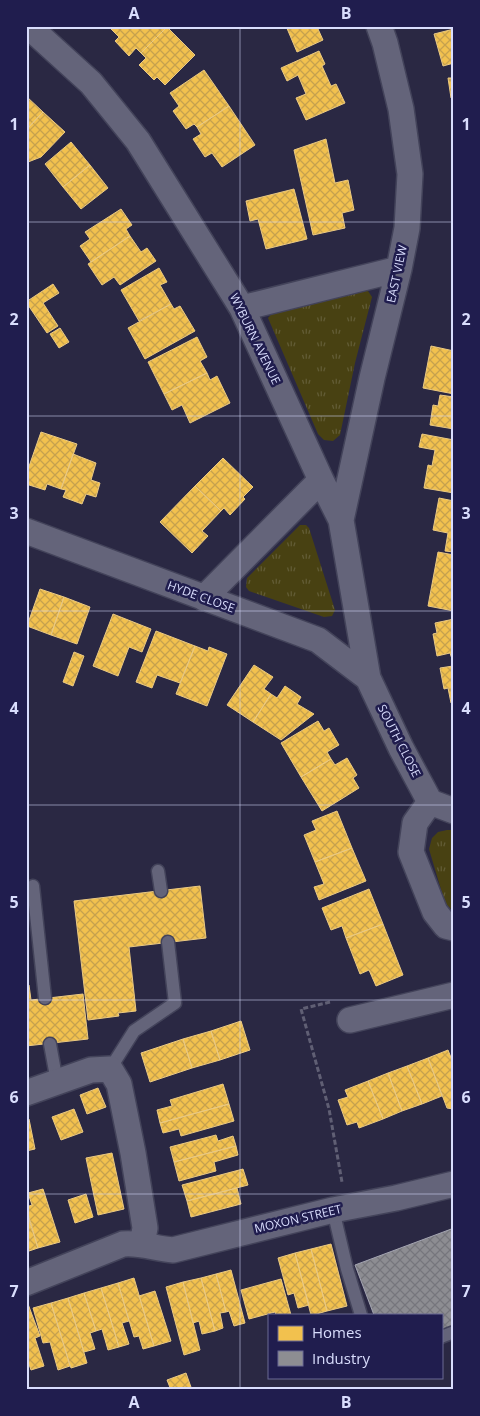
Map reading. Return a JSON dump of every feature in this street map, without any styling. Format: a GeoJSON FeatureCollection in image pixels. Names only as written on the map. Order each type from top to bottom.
{"type":"FeatureCollection","features":[{"type":"Feature","properties":{"kind":"street","name":"EAST VIEW"},"geometry":{"type":"LineString","coordinates":[[341,520],[407,228],[410,174],[401,109],[379,26]]}},
{"type":"Feature","properties":{"kind":"street","name":"WYBURN AVENUE"},"geometry":{"type":"LineString","coordinates":[[26,27],[37,34],[91,83],[138,141],[242,308],[341,520],[368,678]]}},
{"type":"Feature","properties":{"kind":"street"},"geometry":{"type":"LineString","coordinates":[[242,308],[399,269]]}},
{"type":"Feature","properties":{"kind":"street"},"geometry":{"type":"LineString","coordinates":[[204,598],[321,480]]}},
{"type":"Feature","properties":{"kind":"street","name":"HYDE CLOSE"},"geometry":{"type":"LineString","coordinates":[[26,531],[318,640],[368,678]]}},
{"type":"Feature","properties":{"kind":"street","name":"SOUTH CLOSE"},"geometry":{"type":"LineString","coordinates":[[368,678],[401,748],[430,802]]}},
{"type":"Feature","properties":{"kind":"street"},"geometry":{"type":"LineString","coordinates":[[454,811],[430,802],[415,823],[411,852],[435,912],[446,926],[454,928]]}},
{"type":"Feature","properties":{"kind":"street"},"geometry":{"type":"LineString","coordinates":[[344,1010],[454,995]]}},
{"type":"Feature","properties":{"kind":"street"},"geometry":{"type":"LineString","coordinates":[[26,1093],[91,1070],[110,1069],[119,1084],[133,1153],[145,1228],[142,1244]]}},
{"type":"Feature","properties":{"kind":"street","name":"MOXON STREET"},"geometry":{"type":"LineString","coordinates":[[26,1283],[123,1244],[142,1244],[173,1250],[340,1209],[454,1184]]}},
{"type":"Feature","properties":{"kind":"lane"},"geometry":{"type":"LineString","coordinates":[[158,871],[161,891]]}},
{"type":"Feature","properties":{"kind":"lane"},"geometry":{"type":"LineString","coordinates":[[33,886],[45,998]]}},
{"type":"Feature","properties":{"kind":"lane"},"geometry":{"type":"LineString","coordinates":[[110,1069],[134,1031],[175,1003],[168,942]]}},
{"type":"Feature","properties":{"kind":"lane"},"geometry":{"type":"LineString","coordinates":[[50,1044],[57,1082]]}},
{"type":"Feature","properties":{"kind":"lane"},"geometry":{"type":"LineString","coordinates":[[340,1209],[347,1269],[361,1314]]}},
{"type":"Feature","properties":{"kind":"lane"},"geometry":{"type":"LineString","coordinates":[[442,1337],[454,1332]]}},
{"type":"Feature","properties":{"kind":"path"},"geometry":{"type":"LineString","coordinates":[[340,1209],[329,1108],[300,1009],[344,1010]]}},
{"type":"Feature","properties":{"kind":"green space"},"geometry":{"type":"Polygon","coordinates":[[[368,291],[372,297],[355,363],[340,435],[333,441],[324,440],[318,434],[268,318],[275,310],[368,291]]]}},
{"type":"Feature","properties":{"kind":"green space"},"geometry":{"type":"Polygon","coordinates":[[[300,525],[306,525],[309,528],[335,610],[332,616],[324,617],[249,591],[246,587],[247,578],[300,525]]]}},
{"type":"Feature","properties":{"kind":"green space"},"geometry":{"type":"Polygon","coordinates":[[[454,830],[454,912],[445,903],[429,849],[432,838],[438,832],[454,830]]]}},
{"type":"Feature","properties":{"kind":"building: Homes"},"geometry":{"type":"Polygon","coordinates":[[[113,26],[168,26],[141,53],[136,48],[129,56],[115,41],[119,37],[111,29],[113,26]]]}},
{"type":"Feature","properties":{"kind":"building: Homes"},"geometry":{"type":"Polygon","coordinates":[[[286,26],[323,26],[318,29],[323,40],[297,52],[286,26]]]}},
{"type":"Feature","properties":{"kind":"building: Homes"},"geometry":{"type":"Polygon","coordinates":[[[167,27],[195,55],[165,85],[157,77],[154,80],[139,65],[146,58],[141,53],[167,27]]]}},
{"type":"Feature","properties":{"kind":"building: Homes"},"geometry":{"type":"Polygon","coordinates":[[[454,29],[454,63],[443,66],[434,34],[454,29]]]}},
{"type":"Feature","properties":{"kind":"building: Homes"},"geometry":{"type":"Polygon","coordinates":[[[319,51],[325,64],[322,66],[331,86],[336,84],[345,103],[306,120],[296,98],[306,94],[298,75],[287,81],[281,68],[319,51]]]}},
{"type":"Feature","properties":{"kind":"building: Homes"},"geometry":{"type":"Polygon","coordinates":[[[204,70],[229,106],[197,127],[194,124],[186,129],[173,111],[179,106],[170,93],[204,70]]]}},
{"type":"Feature","properties":{"kind":"building: Homes"},"geometry":{"type":"Polygon","coordinates":[[[448,78],[454,78],[454,97],[451,98],[448,78]]]}},
{"type":"Feature","properties":{"kind":"building: Homes"},"geometry":{"type":"Polygon","coordinates":[[[26,96],[43,112],[26,130],[26,96]]]}},
{"type":"Feature","properties":{"kind":"building: Homes"},"geometry":{"type":"Polygon","coordinates":[[[229,106],[255,145],[222,167],[212,153],[205,157],[193,139],[201,134],[197,127],[229,106]]]}},
{"type":"Feature","properties":{"kind":"building: Homes"},"geometry":{"type":"Polygon","coordinates":[[[43,112],[65,132],[41,157],[28,162],[26,160],[26,130],[43,112]]]}},
{"type":"Feature","properties":{"kind":"building: Homes"},"geometry":{"type":"Polygon","coordinates":[[[326,139],[335,183],[348,180],[354,210],[342,213],[345,228],[313,235],[294,150],[326,139]]]}},
{"type":"Feature","properties":{"kind":"building: Homes"},"geometry":{"type":"Polygon","coordinates":[[[71,142],[90,165],[63,187],[45,164],[71,142]]]}},
{"type":"Feature","properties":{"kind":"building: Homes"},"geometry":{"type":"Polygon","coordinates":[[[90,165],[108,188],[81,209],[63,187],[90,165]]]}},
{"type":"Feature","properties":{"kind":"building: Homes"},"geometry":{"type":"Polygon","coordinates":[[[294,189],[307,239],[266,249],[258,219],[250,221],[246,201],[294,189]]]}},
{"type":"Feature","properties":{"kind":"building: Homes"},"geometry":{"type":"Polygon","coordinates":[[[121,209],[132,225],[126,229],[130,236],[91,262],[80,246],[90,239],[85,232],[121,209]]]}},
{"type":"Feature","properties":{"kind":"building: Homes"},"geometry":{"type":"Polygon","coordinates":[[[130,236],[141,252],[147,248],[156,261],[120,285],[114,277],[102,285],[88,264],[130,236]]]}},
{"type":"Feature","properties":{"kind":"building: Homes"},"geometry":{"type":"Polygon","coordinates":[[[159,268],[167,282],[160,285],[171,304],[139,321],[121,290],[159,268]]]}},
{"type":"Feature","properties":{"kind":"building: Homes"},"geometry":{"type":"Polygon","coordinates":[[[53,284],[59,293],[43,303],[58,326],[47,333],[26,302],[53,284]]]}},
{"type":"Feature","properties":{"kind":"building: Homes"},"geometry":{"type":"Polygon","coordinates":[[[171,304],[174,309],[180,306],[195,331],[145,359],[128,328],[171,304]]]}},
{"type":"Feature","properties":{"kind":"building: Homes"},"geometry":{"type":"Polygon","coordinates":[[[60,328],[69,342],[59,348],[50,334],[60,328]]]}},
{"type":"Feature","properties":{"kind":"building: Homes"},"geometry":{"type":"Polygon","coordinates":[[[197,337],[207,357],[200,361],[207,373],[164,394],[148,362],[197,337]]]}},
{"type":"Feature","properties":{"kind":"building: Homes"},"geometry":{"type":"Polygon","coordinates":[[[431,346],[454,351],[454,394],[423,388],[431,346]]]}},
{"type":"Feature","properties":{"kind":"building: Homes"},"geometry":{"type":"Polygon","coordinates":[[[207,373],[210,380],[217,376],[230,403],[190,423],[182,405],[172,410],[164,394],[207,373]]]}},
{"type":"Feature","properties":{"kind":"building: Homes"},"geometry":{"type":"Polygon","coordinates":[[[440,395],[454,397],[454,429],[430,425],[433,405],[438,406],[440,395]]]}},
{"type":"Feature","properties":{"kind":"building: Homes"},"geometry":{"type":"Polygon","coordinates":[[[41,432],[77,444],[61,489],[47,484],[45,490],[26,484],[26,475],[41,432]]]}},
{"type":"Feature","properties":{"kind":"building: Homes"},"geometry":{"type":"Polygon","coordinates":[[[422,434],[454,440],[454,493],[424,488],[428,465],[432,466],[435,450],[419,447],[422,434]]]}},
{"type":"Feature","properties":{"kind":"building: Homes"},"geometry":{"type":"Polygon","coordinates":[[[73,454],[96,463],[91,480],[100,483],[96,497],[86,494],[82,504],[63,497],[66,490],[61,489],[73,454]]]}},
{"type":"Feature","properties":{"kind":"building: Homes"},"geometry":{"type":"Polygon","coordinates":[[[223,458],[253,487],[230,515],[224,508],[221,511],[195,486],[223,458]]]}},
{"type":"Feature","properties":{"kind":"building: Homes"},"geometry":{"type":"Polygon","coordinates":[[[195,486],[221,511],[202,531],[208,536],[192,553],[160,522],[195,486]]]}},
{"type":"Feature","properties":{"kind":"building: Homes"},"geometry":{"type":"Polygon","coordinates":[[[439,498],[454,501],[454,552],[445,551],[448,533],[433,530],[439,498]]]}},
{"type":"Feature","properties":{"kind":"building: Homes"},"geometry":{"type":"Polygon","coordinates":[[[438,552],[454,555],[454,611],[428,606],[438,552]]]}},
{"type":"Feature","properties":{"kind":"building: Homes"},"geometry":{"type":"Polygon","coordinates":[[[40,589],[64,597],[51,635],[27,626],[40,589]]]}},
{"type":"Feature","properties":{"kind":"building: Homes"},"geometry":{"type":"Polygon","coordinates":[[[64,597],[90,607],[77,644],[51,635],[64,597]]]}},
{"type":"Feature","properties":{"kind":"building: Homes"},"geometry":{"type":"Polygon","coordinates":[[[113,614],[151,629],[142,652],[129,647],[118,676],[93,666],[113,614]]]}},
{"type":"Feature","properties":{"kind":"building: Homes"},"geometry":{"type":"Polygon","coordinates":[[[454,619],[454,659],[452,659],[450,653],[437,656],[433,634],[437,633],[435,623],[454,619]]]}},
{"type":"Feature","properties":{"kind":"building: Homes"},"geometry":{"type":"Polygon","coordinates":[[[156,631],[195,646],[180,683],[157,675],[152,688],[136,682],[156,631]]]}},
{"type":"Feature","properties":{"kind":"building: Homes"},"geometry":{"type":"Polygon","coordinates":[[[195,646],[208,651],[209,647],[227,654],[207,706],[176,694],[195,646]]]}},
{"type":"Feature","properties":{"kind":"building: Homes"},"geometry":{"type":"Polygon","coordinates":[[[74,652],[84,656],[73,686],[63,682],[74,652]]]}},
{"type":"Feature","properties":{"kind":"building: Homes"},"geometry":{"type":"Polygon","coordinates":[[[452,659],[454,659],[454,702],[451,703],[448,688],[444,689],[440,668],[453,666],[452,659]]]}},
{"type":"Feature","properties":{"kind":"building: Homes"},"geometry":{"type":"Polygon","coordinates":[[[254,665],[273,677],[264,689],[271,694],[253,722],[227,705],[254,665]]]}},
{"type":"Feature","properties":{"kind":"building: Homes"},"geometry":{"type":"Polygon","coordinates":[[[285,686],[301,697],[297,704],[314,714],[281,740],[253,722],[271,694],[277,698],[285,686]]]}},
{"type":"Feature","properties":{"kind":"building: Homes"},"geometry":{"type":"Polygon","coordinates":[[[318,721],[324,731],[329,728],[339,745],[327,752],[331,759],[301,777],[281,743],[318,721]]]}},
{"type":"Feature","properties":{"kind":"building: Homes"},"geometry":{"type":"Polygon","coordinates":[[[347,758],[357,775],[353,778],[359,788],[322,811],[301,777],[331,759],[335,765],[347,758]]]}},
{"type":"Feature","properties":{"kind":"building: Homes"},"geometry":{"type":"Polygon","coordinates":[[[337,811],[352,848],[315,862],[304,835],[316,830],[312,821],[337,811]]]}},
{"type":"Feature","properties":{"kind":"building: Homes"},"geometry":{"type":"Polygon","coordinates":[[[352,848],[366,881],[319,900],[314,887],[324,884],[315,862],[352,848]]]}},
{"type":"Feature","properties":{"kind":"building: Homes"},"geometry":{"type":"Polygon","coordinates":[[[200,886],[206,938],[129,947],[136,1011],[118,1013],[119,1016],[88,1020],[74,901],[200,886]]]}},
{"type":"Feature","properties":{"kind":"building: Homes"},"geometry":{"type":"Polygon","coordinates":[[[369,889],[383,924],[346,938],[342,926],[331,930],[322,908],[369,889]]]}},
{"type":"Feature","properties":{"kind":"building: Homes"},"geometry":{"type":"Polygon","coordinates":[[[383,924],[403,975],[376,986],[369,970],[360,974],[346,938],[383,924]]]}},
{"type":"Feature","properties":{"kind":"building: Homes"},"geometry":{"type":"Polygon","coordinates":[[[26,982],[29,985],[31,1000],[83,994],[88,1039],[26,1046],[26,982]]]}},
{"type":"Feature","properties":{"kind":"building: Homes"},"geometry":{"type":"Polygon","coordinates":[[[241,1021],[250,1050],[220,1060],[211,1031],[241,1021]]]}},
{"type":"Feature","properties":{"kind":"building: Homes"},"geometry":{"type":"Polygon","coordinates":[[[211,1031],[220,1060],[192,1068],[183,1039],[211,1031]]]}},
{"type":"Feature","properties":{"kind":"building: Homes"},"geometry":{"type":"Polygon","coordinates":[[[183,1039],[192,1068],[150,1082],[141,1053],[183,1039]]]}},
{"type":"Feature","properties":{"kind":"building: Homes"},"geometry":{"type":"Polygon","coordinates":[[[448,1050],[454,1065],[454,1109],[447,1108],[428,1058],[448,1050]]]}},
{"type":"Feature","properties":{"kind":"building: Homes"},"geometry":{"type":"Polygon","coordinates":[[[428,1058],[442,1096],[422,1104],[407,1066],[428,1058]]]}},
{"type":"Feature","properties":{"kind":"building: Homes"},"geometry":{"type":"Polygon","coordinates":[[[407,1066],[422,1104],[402,1111],[388,1073],[407,1066]]]}},
{"type":"Feature","properties":{"kind":"building: Homes"},"geometry":{"type":"Polygon","coordinates":[[[388,1073],[402,1111],[383,1119],[368,1081],[388,1073]]]}},
{"type":"Feature","properties":{"kind":"building: Homes"},"geometry":{"type":"Polygon","coordinates":[[[368,1081],[383,1119],[359,1128],[357,1122],[347,1125],[338,1100],[348,1097],[345,1090],[368,1081]]]}},
{"type":"Feature","properties":{"kind":"building: Homes"},"geometry":{"type":"Polygon","coordinates":[[[223,1084],[229,1104],[160,1123],[157,1110],[172,1106],[170,1100],[223,1084]]]}},
{"type":"Feature","properties":{"kind":"building: Homes"},"geometry":{"type":"Polygon","coordinates":[[[98,1088],[106,1107],[87,1114],[80,1095],[98,1088]]]}},
{"type":"Feature","properties":{"kind":"building: Homes"},"geometry":{"type":"Polygon","coordinates":[[[229,1104],[234,1121],[181,1136],[179,1129],[163,1133],[160,1123],[229,1104]]]}},
{"type":"Feature","properties":{"kind":"building: Homes"},"geometry":{"type":"Polygon","coordinates":[[[74,1109],[83,1132],[61,1140],[52,1117],[74,1109]]]}},
{"type":"Feature","properties":{"kind":"building: Homes"},"geometry":{"type":"Polygon","coordinates":[[[29,1119],[35,1149],[26,1151],[26,1120],[29,1119]]]}},
{"type":"Feature","properties":{"kind":"building: Homes"},"geometry":{"type":"Polygon","coordinates":[[[216,1135],[218,1141],[233,1136],[236,1146],[174,1162],[170,1147],[216,1135]]]}},
{"type":"Feature","properties":{"kind":"building: Homes"},"geometry":{"type":"Polygon","coordinates":[[[236,1146],[238,1155],[214,1162],[216,1171],[179,1181],[174,1162],[236,1146]]]}},
{"type":"Feature","properties":{"kind":"building: Homes"},"geometry":{"type":"Polygon","coordinates":[[[112,1153],[124,1209],[98,1215],[86,1158],[112,1153]]]}},
{"type":"Feature","properties":{"kind":"building: Homes"},"geometry":{"type":"Polygon","coordinates":[[[243,1169],[248,1185],[187,1201],[182,1185],[243,1169]]]}},
{"type":"Feature","properties":{"kind":"building: Homes"},"geometry":{"type":"Polygon","coordinates":[[[237,1188],[241,1204],[191,1217],[187,1201],[237,1188]]]}},
{"type":"Feature","properties":{"kind":"building: Homes"},"geometry":{"type":"Polygon","coordinates":[[[43,1189],[60,1242],[38,1248],[26,1207],[32,1205],[28,1193],[43,1189]]]}},
{"type":"Feature","properties":{"kind":"building: Homes"},"geometry":{"type":"Polygon","coordinates":[[[86,1194],[93,1217],[75,1223],[68,1200],[86,1194]]]}},
{"type":"Feature","properties":{"kind":"building: Homes"},"geometry":{"type":"Polygon","coordinates":[[[26,1210],[38,1248],[26,1252],[26,1210]]]}},
{"type":"Feature","properties":{"kind":"building: Homes"},"geometry":{"type":"Polygon","coordinates":[[[331,1244],[347,1306],[327,1311],[311,1249],[331,1244]]]}},
{"type":"Feature","properties":{"kind":"building: Homes"},"geometry":{"type":"Polygon","coordinates":[[[311,1249],[327,1311],[311,1314],[295,1253],[311,1249]]]}},
{"type":"Feature","properties":{"kind":"building: Homes"},"geometry":{"type":"Polygon","coordinates":[[[295,1253],[309,1305],[298,1308],[294,1293],[288,1295],[278,1258],[295,1253]]]}},
{"type":"Feature","properties":{"kind":"building: Homes"},"geometry":{"type":"Polygon","coordinates":[[[231,1270],[245,1323],[234,1326],[229,1311],[226,1312],[216,1274],[231,1270]]]}},
{"type":"Feature","properties":{"kind":"building: Homes"},"geometry":{"type":"Polygon","coordinates":[[[216,1274],[226,1312],[220,1313],[223,1328],[215,1331],[201,1278],[216,1274]]]}},
{"type":"Feature","properties":{"kind":"building: Homes"},"geometry":{"type":"Polygon","coordinates":[[[134,1278],[154,1346],[143,1349],[139,1336],[134,1337],[118,1283],[134,1278]]]}},
{"type":"Feature","properties":{"kind":"building: Homes"},"geometry":{"type":"Polygon","coordinates":[[[201,1278],[215,1331],[202,1334],[199,1321],[193,1323],[183,1282],[201,1278]]]}},
{"type":"Feature","properties":{"kind":"building: Homes"},"geometry":{"type":"Polygon","coordinates":[[[281,1279],[291,1314],[276,1314],[275,1312],[249,1319],[241,1290],[281,1279]]]}},
{"type":"Feature","properties":{"kind":"building: Homes"},"geometry":{"type":"Polygon","coordinates":[[[183,1282],[200,1350],[184,1355],[166,1287],[183,1282]]]}},
{"type":"Feature","properties":{"kind":"building: Homes"},"geometry":{"type":"Polygon","coordinates":[[[118,1283],[129,1321],[122,1323],[129,1344],[119,1347],[101,1288],[118,1283]]]}},
{"type":"Feature","properties":{"kind":"building: Homes"},"geometry":{"type":"Polygon","coordinates":[[[101,1288],[119,1347],[108,1350],[102,1329],[96,1331],[84,1293],[101,1288]]]}},
{"type":"Feature","properties":{"kind":"building: Homes"},"geometry":{"type":"Polygon","coordinates":[[[155,1291],[171,1341],[154,1346],[139,1296],[155,1291]]]}},
{"type":"Feature","properties":{"kind":"building: Homes"},"geometry":{"type":"Polygon","coordinates":[[[84,1293],[96,1331],[90,1333],[95,1349],[84,1352],[68,1298],[84,1293]]]}},
{"type":"Feature","properties":{"kind":"building: Homes"},"geometry":{"type":"Polygon","coordinates":[[[68,1298],[87,1363],[71,1368],[51,1303],[68,1298]]]}},
{"type":"Feature","properties":{"kind":"building: Homes"},"geometry":{"type":"Polygon","coordinates":[[[51,1303],[70,1366],[58,1370],[50,1342],[43,1343],[33,1308],[51,1303]]]}},
{"type":"Feature","properties":{"kind":"building: Homes"},"geometry":{"type":"Polygon","coordinates":[[[26,1304],[28,1304],[40,1336],[35,1338],[44,1366],[31,1370],[26,1356],[26,1304]]]}},
{"type":"Feature","properties":{"kind":"building: Homes"},"geometry":{"type":"Polygon","coordinates":[[[186,1373],[192,1390],[171,1390],[167,1380],[186,1373]]]}},
{"type":"Feature","properties":{"kind":"building: Industry"},"geometry":{"type":"Polygon","coordinates":[[[454,1228],[454,1331],[442,1336],[442,1314],[374,1314],[355,1265],[454,1228]]]}}]}
